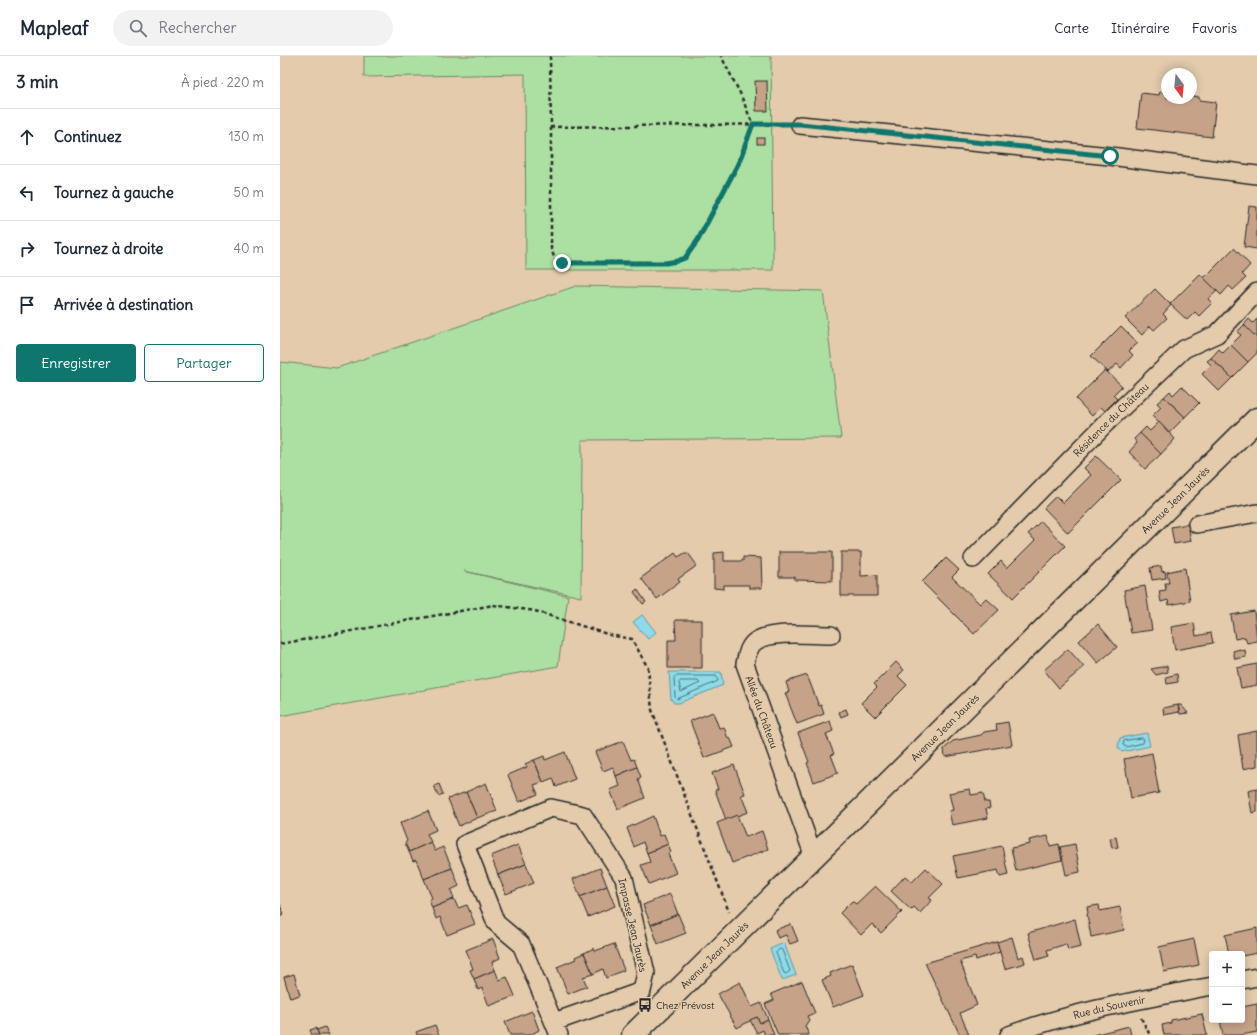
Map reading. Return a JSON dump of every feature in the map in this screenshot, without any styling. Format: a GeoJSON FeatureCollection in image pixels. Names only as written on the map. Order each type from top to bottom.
{"type":"FeatureCollection","features":[{"type":"Feature","properties":{"kind":"main road","name":"Avenue Jean Jaurès"},"geometry":{"type":"LineString","coordinates":[[633,1035],[1257,419]]}},
{"type":"Feature","properties":{"kind":"street"},"geometry":{"type":"LineString","coordinates":[[800,124],[1110,156],[1257,175]]}},
{"type":"Feature","properties":{"kind":"street","name":"Résidence du Château"},"geometry":{"type":"LineString","coordinates":[[973,559],[1104,425],[1184,349],[1216,334],[1257,292]]}},
{"type":"Feature","properties":{"kind":"street"},"geometry":{"type":"LineString","coordinates":[[1197,524],[1257,513]]}},
{"type":"Feature","properties":{"kind":"street","name":"Allée du Château"},"geometry":{"type":"LineString","coordinates":[[814,857],[745,664],[748,651],[755,642],[771,635],[831,635]]}},
{"type":"Feature","properties":{"kind":"street","name":"Impasse Jean Jaurès"},"geometry":{"type":"LineString","coordinates":[[551,808],[583,815],[624,878],[646,973],[642,991],[556,1028],[521,944],[496,923],[465,844],[551,808]]}},
{"type":"Feature","properties":{"kind":"street"},"geometry":{"type":"LineString","coordinates":[[1245,979],[1257,977]]}},
{"type":"Feature","properties":{"kind":"street","name":"Rue du Souvenir"},"geometry":{"type":"LineString","coordinates":[[1008,1035],[1030,1027],[1133,1001],[1209,987]]}},
{"type":"Feature","properties":{"kind":"path"},"geometry":{"type":"LineString","coordinates":[[550,56],[551,249],[556,262],[666,263],[685,258],[698,240],[739,162],[753,124],[740,93],[720,56]]}},
{"type":"Feature","properties":{"kind":"path"},"geometry":{"type":"LineString","coordinates":[[550,127],[800,124]]}},
{"type":"Feature","properties":{"kind":"path"},"geometry":{"type":"LineString","coordinates":[[280,644],[493,604],[535,611],[610,635],[632,639],[648,668],[652,710],[737,932]]}},
{"type":"Feature","properties":{"kind":"green space"},"geometry":{"type":"Polygon","coordinates":[[[364,56],[771,56],[773,270],[526,270],[525,74],[364,77],[364,56]]]}},
{"type":"Feature","properties":{"kind":"green space"},"geometry":{"type":"Polygon","coordinates":[[[576,286],[823,291],[841,438],[582,440],[581,597],[464,571],[568,596],[558,666],[280,716],[280,362],[337,368],[576,286]]]}},
{"type":"Feature","properties":{"kind":"water"},"geometry":{"type":"Polygon","coordinates":[[[642,615],[656,632],[648,639],[633,622],[642,615]]]}},
{"type":"Feature","properties":{"kind":"water"},"geometry":{"type":"Polygon","coordinates":[[[669,672],[721,672],[723,685],[679,703],[674,703],[671,699],[669,672]]]}},
{"type":"Feature","properties":{"kind":"water"},"geometry":{"type":"Polygon","coordinates":[[[1147,733],[1150,746],[1122,752],[1118,747],[1120,738],[1147,733]]]}},
{"type":"Feature","properties":{"kind":"water"},"geometry":{"type":"Polygon","coordinates":[[[784,943],[796,975],[782,980],[770,949],[784,943]]]}},
{"type":"Feature","properties":{"kind":"building"},"geometry":{"type":"Polygon","coordinates":[[[755,81],[767,81],[768,111],[756,111],[755,81]]]}},
{"type":"Feature","properties":{"kind":"building"},"geometry":{"type":"Polygon","coordinates":[[[1161,92],[1161,104],[1197,104],[1197,97],[1199,97],[1199,100],[1216,102],[1212,137],[1137,128],[1141,93],[1159,95],[1161,92]]]}},
{"type":"Feature","properties":{"kind":"building"},"geometry":{"type":"Polygon","coordinates":[[[757,138],[764,138],[764,144],[757,144],[757,138]]]}},
{"type":"Feature","properties":{"kind":"building"},"geometry":{"type":"Polygon","coordinates":[[[1249,206],[1257,207],[1257,249],[1244,247],[1249,206]]]}},
{"type":"Feature","properties":{"kind":"building"},"geometry":{"type":"Polygon","coordinates":[[[1234,248],[1250,265],[1242,274],[1246,278],[1233,290],[1229,286],[1221,295],[1204,278],[1234,248]]]}},
{"type":"Feature","properties":{"kind":"building"},"geometry":{"type":"Polygon","coordinates":[[[1200,274],[1217,291],[1208,299],[1212,303],[1199,316],[1195,312],[1187,320],[1170,304],[1200,274]]]}},
{"type":"Feature","properties":{"kind":"building"},"geometry":{"type":"Polygon","coordinates":[[[1155,289],[1171,305],[1163,314],[1167,318],[1154,330],[1150,326],[1142,335],[1125,318],[1155,289]]]}},
{"type":"Feature","properties":{"kind":"building"},"geometry":{"type":"Polygon","coordinates":[[[1249,319],[1253,323],[1257,319],[1257,338],[1244,325],[1249,319]]]}},
{"type":"Feature","properties":{"kind":"building"},"geometry":{"type":"Polygon","coordinates":[[[1244,325],[1257,338],[1257,353],[1248,362],[1231,345],[1241,335],[1237,332],[1244,325]]]}},
{"type":"Feature","properties":{"kind":"building"},"geometry":{"type":"Polygon","coordinates":[[[1121,326],[1138,343],[1129,351],[1133,355],[1121,368],[1117,364],[1108,372],[1091,356],[1121,326]]]}},
{"type":"Feature","properties":{"kind":"building"},"geometry":{"type":"Polygon","coordinates":[[[1231,345],[1248,362],[1232,378],[1211,358],[1219,349],[1223,353],[1231,345]]]}},
{"type":"Feature","properties":{"kind":"building"},"geometry":{"type":"Polygon","coordinates":[[[1211,358],[1232,378],[1219,391],[1202,374],[1211,365],[1207,361],[1211,358]]]}},
{"type":"Feature","properties":{"kind":"building"},"geometry":{"type":"Polygon","coordinates":[[[1105,370],[1122,386],[1113,395],[1117,399],[1105,411],[1101,407],[1092,416],[1076,399],[1105,370]]]}},
{"type":"Feature","properties":{"kind":"building"},"geometry":{"type":"Polygon","coordinates":[[[1182,386],[1199,403],[1185,417],[1164,397],[1170,391],[1173,395],[1182,386]]]}},
{"type":"Feature","properties":{"kind":"building"},"geometry":{"type":"Polygon","coordinates":[[[1164,397],[1185,417],[1169,433],[1152,416],[1161,407],[1157,403],[1164,397]]]}},
{"type":"Feature","properties":{"kind":"building"},"geometry":{"type":"Polygon","coordinates":[[[1159,422],[1175,439],[1161,454],[1140,433],[1146,427],[1150,431],[1159,422]]]}},
{"type":"Feature","properties":{"kind":"building"},"geometry":{"type":"Polygon","coordinates":[[[1140,433],[1161,454],[1145,469],[1129,452],[1137,443],[1134,439],[1140,433]]]}},
{"type":"Feature","properties":{"kind":"building"},"geometry":{"type":"Polygon","coordinates":[[[1096,456],[1121,480],[1068,533],[1044,508],[1056,496],[1063,503],[1091,475],[1084,468],[1096,456]]]}},
{"type":"Feature","properties":{"kind":"building"},"geometry":{"type":"Polygon","coordinates":[[[1041,521],[1065,546],[1013,598],[988,574],[1001,561],[1007,568],[1035,540],[1028,534],[1041,521]]]}},
{"type":"Feature","properties":{"kind":"building"},"geometry":{"type":"Polygon","coordinates":[[[1188,524],[1191,541],[1174,544],[1171,527],[1188,524]]]}},
{"type":"Feature","properties":{"kind":"building"},"geometry":{"type":"Polygon","coordinates":[[[724,552],[724,561],[743,561],[743,557],[761,558],[762,588],[749,588],[749,585],[724,585],[724,589],[714,588],[714,553],[724,552]]]}},
{"type":"Feature","properties":{"kind":"building"},"geometry":{"type":"Polygon","coordinates":[[[779,552],[832,552],[832,581],[795,580],[795,577],[779,577],[779,552]]]}},
{"type":"Feature","properties":{"kind":"building"},"geometry":{"type":"Polygon","coordinates":[[[841,552],[861,552],[861,576],[877,575],[877,596],[841,596],[841,552]]]}},
{"type":"Feature","properties":{"kind":"building"},"geometry":{"type":"Polygon","coordinates":[[[675,553],[678,557],[688,553],[696,564],[695,567],[678,579],[680,582],[657,599],[641,578],[675,553]]]}},
{"type":"Feature","properties":{"kind":"building"},"geometry":{"type":"Polygon","coordinates":[[[946,558],[959,570],[952,577],[980,604],[986,598],[999,610],[974,634],[922,582],[946,558]]]}},
{"type":"Feature","properties":{"kind":"building"},"geometry":{"type":"Polygon","coordinates":[[[1161,566],[1162,572],[1165,571],[1166,578],[1152,580],[1150,568],[1161,566]]]}},
{"type":"Feature","properties":{"kind":"building"},"geometry":{"type":"Polygon","coordinates":[[[1185,568],[1190,601],[1169,605],[1168,600],[1161,602],[1159,591],[1166,590],[1165,583],[1169,583],[1167,572],[1185,568]]]}},
{"type":"Feature","properties":{"kind":"building"},"geometry":{"type":"Polygon","coordinates":[[[1145,586],[1152,630],[1131,633],[1124,590],[1145,586]]]}},
{"type":"Feature","properties":{"kind":"building"},"geometry":{"type":"Polygon","coordinates":[[[637,589],[646,602],[643,604],[634,592],[637,589]]]}},
{"type":"Feature","properties":{"kind":"building"},"geometry":{"type":"Polygon","coordinates":[[[1254,611],[1257,641],[1247,643],[1245,637],[1235,639],[1231,615],[1254,611]]]}},
{"type":"Feature","properties":{"kind":"building"},"geometry":{"type":"Polygon","coordinates":[[[675,620],[702,620],[702,668],[668,668],[668,640],[676,640],[675,620]]]}},
{"type":"Feature","properties":{"kind":"building"},"geometry":{"type":"Polygon","coordinates":[[[1194,623],[1196,636],[1211,633],[1213,643],[1175,650],[1171,627],[1194,623]]]}},
{"type":"Feature","properties":{"kind":"building"},"geometry":{"type":"Polygon","coordinates":[[[1098,624],[1117,647],[1098,663],[1079,641],[1098,624]]]}},
{"type":"Feature","properties":{"kind":"building"},"geometry":{"type":"Polygon","coordinates":[[[1068,649],[1084,667],[1059,688],[1044,670],[1068,649]]]}},
{"type":"Feature","properties":{"kind":"building"},"geometry":{"type":"Polygon","coordinates":[[[1240,649],[1240,651],[1245,650],[1246,657],[1235,659],[1233,651],[1240,649]]]}},
{"type":"Feature","properties":{"kind":"building"},"geometry":{"type":"Polygon","coordinates":[[[896,662],[904,670],[898,676],[907,685],[875,717],[861,703],[877,687],[874,684],[896,662]]]}},
{"type":"Feature","properties":{"kind":"building"},"geometry":{"type":"Polygon","coordinates":[[[1257,664],[1257,685],[1241,688],[1237,668],[1257,664]]]}},
{"type":"Feature","properties":{"kind":"building"},"geometry":{"type":"Polygon","coordinates":[[[1167,666],[1168,672],[1156,675],[1151,669],[1167,666]]]}},
{"type":"Feature","properties":{"kind":"building"},"geometry":{"type":"Polygon","coordinates":[[[1177,674],[1178,682],[1167,684],[1166,677],[1177,674]]]}},
{"type":"Feature","properties":{"kind":"building"},"geometry":{"type":"Polygon","coordinates":[[[807,675],[819,706],[821,705],[824,714],[797,724],[785,693],[789,692],[786,682],[807,675]]]}},
{"type":"Feature","properties":{"kind":"building"},"geometry":{"type":"Polygon","coordinates":[[[1178,705],[1181,705],[1188,713],[1180,714],[1178,705]]]}},
{"type":"Feature","properties":{"kind":"building"},"geometry":{"type":"Polygon","coordinates":[[[1178,705],[1179,712],[1164,715],[1163,708],[1178,705]]]}},
{"type":"Feature","properties":{"kind":"building"},"geometry":{"type":"Polygon","coordinates":[[[846,709],[848,714],[841,717],[839,712],[846,709]]]}},
{"type":"Feature","properties":{"kind":"building"},"geometry":{"type":"Polygon","coordinates":[[[713,712],[719,728],[724,727],[728,739],[730,738],[734,747],[704,758],[690,721],[713,712]]]}},
{"type":"Feature","properties":{"kind":"building"},"geometry":{"type":"Polygon","coordinates":[[[830,721],[833,731],[826,734],[834,754],[831,755],[838,773],[814,782],[807,763],[809,762],[798,733],[830,721]]]}},
{"type":"Feature","properties":{"kind":"building"},"geometry":{"type":"Polygon","coordinates":[[[1008,722],[1012,745],[945,757],[944,749],[953,741],[981,735],[984,732],[997,730],[996,724],[1008,722]]]}},
{"type":"Feature","properties":{"kind":"building"},"geometry":{"type":"Polygon","coordinates":[[[1257,731],[1257,766],[1243,769],[1238,735],[1257,731]]]}},
{"type":"Feature","properties":{"kind":"building"},"geometry":{"type":"Polygon","coordinates":[[[623,741],[631,760],[634,759],[637,767],[616,776],[613,767],[603,771],[595,752],[623,741]]]}},
{"type":"Feature","properties":{"kind":"building"},"geometry":{"type":"Polygon","coordinates":[[[565,752],[575,779],[556,787],[553,778],[543,782],[534,760],[544,756],[545,760],[565,752]]]}},
{"type":"Feature","properties":{"kind":"building"},"geometry":{"type":"Polygon","coordinates":[[[1152,753],[1159,793],[1131,798],[1124,759],[1152,753]]]}},
{"type":"Feature","properties":{"kind":"building"},"geometry":{"type":"Polygon","coordinates":[[[534,760],[543,782],[534,785],[538,794],[519,802],[508,775],[527,767],[525,764],[534,760]]]}},
{"type":"Feature","properties":{"kind":"building"},"geometry":{"type":"Polygon","coordinates":[[[734,765],[745,794],[741,795],[748,812],[726,820],[715,790],[718,789],[712,773],[734,765]]]}},
{"type":"Feature","properties":{"kind":"building"},"geometry":{"type":"Polygon","coordinates":[[[637,767],[641,777],[638,779],[645,798],[618,809],[610,790],[620,786],[616,776],[637,767]]]}},
{"type":"Feature","properties":{"kind":"building"},"geometry":{"type":"Polygon","coordinates":[[[486,783],[497,811],[477,818],[466,792],[486,783]]]}},
{"type":"Feature","properties":{"kind":"building"},"geometry":{"type":"Polygon","coordinates":[[[439,784],[443,794],[438,796],[434,786],[439,784]]]}},
{"type":"Feature","properties":{"kind":"building"},"geometry":{"type":"Polygon","coordinates":[[[970,789],[971,795],[983,793],[985,802],[989,802],[990,808],[986,809],[988,818],[952,825],[949,811],[953,810],[949,793],[970,789]]]}},
{"type":"Feature","properties":{"kind":"building"},"geometry":{"type":"Polygon","coordinates":[[[1257,789],[1257,812],[1252,813],[1248,791],[1257,789]]]}},
{"type":"Feature","properties":{"kind":"building"},"geometry":{"type":"Polygon","coordinates":[[[466,792],[477,818],[459,826],[448,799],[466,792]]]}},
{"type":"Feature","properties":{"kind":"building"},"geometry":{"type":"Polygon","coordinates":[[[428,811],[436,830],[427,834],[431,842],[409,852],[405,843],[407,841],[400,823],[428,811]]]}},
{"type":"Feature","properties":{"kind":"building"},"geometry":{"type":"Polygon","coordinates":[[[737,815],[746,837],[762,831],[768,849],[732,863],[717,823],[737,815]]]}},
{"type":"Feature","properties":{"kind":"building"},"geometry":{"type":"Polygon","coordinates":[[[653,816],[660,836],[664,834],[668,844],[647,853],[643,842],[634,847],[627,828],[653,816]]]}},
{"type":"Feature","properties":{"kind":"building"},"geometry":{"type":"Polygon","coordinates":[[[1048,836],[1050,846],[1059,844],[1062,860],[1016,871],[1011,848],[1030,844],[1029,840],[1048,836]]]}},
{"type":"Feature","properties":{"kind":"building"},"geometry":{"type":"Polygon","coordinates":[[[1116,837],[1118,847],[1112,848],[1110,838],[1116,837]]]}},
{"type":"Feature","properties":{"kind":"building"},"geometry":{"type":"Polygon","coordinates":[[[431,842],[435,851],[443,847],[452,868],[424,879],[416,860],[413,861],[409,852],[431,842]]]}},
{"type":"Feature","properties":{"kind":"building"},"geometry":{"type":"Polygon","coordinates":[[[668,844],[671,852],[668,854],[676,873],[649,884],[641,865],[650,862],[647,853],[668,844]]]}},
{"type":"Feature","properties":{"kind":"building"},"geometry":{"type":"Polygon","coordinates":[[[1075,844],[1080,872],[1066,875],[1060,847],[1075,844]]]}},
{"type":"Feature","properties":{"kind":"building"},"geometry":{"type":"Polygon","coordinates":[[[518,845],[526,864],[498,875],[491,856],[518,845]]]}},
{"type":"Feature","properties":{"kind":"building"},"geometry":{"type":"Polygon","coordinates":[[[1002,846],[1008,875],[1000,877],[998,870],[958,878],[953,856],[1002,846]]]}},
{"type":"Feature","properties":{"kind":"building"},"geometry":{"type":"Polygon","coordinates":[[[526,864],[534,883],[506,894],[498,875],[526,864]]]}},
{"type":"Feature","properties":{"kind":"building"},"geometry":{"type":"Polygon","coordinates":[[[452,868],[459,886],[451,890],[454,899],[432,908],[429,900],[432,898],[424,879],[452,868]]]}},
{"type":"Feature","properties":{"kind":"building"},"geometry":{"type":"Polygon","coordinates":[[[600,868],[607,886],[580,897],[573,879],[600,868]]]}},
{"type":"Feature","properties":{"kind":"building"},"geometry":{"type":"Polygon","coordinates":[[[926,868],[943,884],[929,898],[932,900],[920,913],[914,907],[911,910],[891,891],[905,876],[912,882],[926,868]]]}},
{"type":"Feature","properties":{"kind":"building"},"geometry":{"type":"Polygon","coordinates":[[[607,886],[615,906],[588,917],[580,897],[607,886]]]}},
{"type":"Feature","properties":{"kind":"building"},"geometry":{"type":"Polygon","coordinates":[[[875,886],[902,912],[881,933],[872,924],[861,935],[840,913],[852,901],[856,904],[875,886]]]}},
{"type":"Feature","properties":{"kind":"building"},"geometry":{"type":"Polygon","coordinates":[[[670,894],[678,914],[651,925],[643,905],[670,894]]]}},
{"type":"Feature","properties":{"kind":"building"},"geometry":{"type":"Polygon","coordinates":[[[454,899],[458,908],[467,905],[475,924],[447,935],[440,917],[436,919],[432,908],[454,899]]]}},
{"type":"Feature","properties":{"kind":"building"},"geometry":{"type":"Polygon","coordinates":[[[280,904],[283,915],[280,917],[280,904]]]}},
{"type":"Feature","properties":{"kind":"building"},"geometry":{"type":"Polygon","coordinates":[[[1099,905],[1100,911],[1120,907],[1124,930],[1091,937],[1087,907],[1099,905]]]}},
{"type":"Feature","properties":{"kind":"building"},"geometry":{"type":"Polygon","coordinates":[[[678,914],[686,933],[658,944],[651,925],[678,914]]]}},
{"type":"Feature","properties":{"kind":"building"},"geometry":{"type":"Polygon","coordinates":[[[1075,919],[1081,947],[1068,950],[1066,944],[1047,950],[1049,956],[1036,960],[1028,933],[1075,919]]]}},
{"type":"Feature","properties":{"kind":"building"},"geometry":{"type":"Polygon","coordinates":[[[791,924],[798,941],[790,944],[786,935],[778,938],[775,930],[791,924]]]}},
{"type":"Feature","properties":{"kind":"building"},"geometry":{"type":"Polygon","coordinates":[[[1257,928],[1257,953],[1245,955],[1245,951],[1228,951],[1225,935],[1257,928]]]}},
{"type":"Feature","properties":{"kind":"building"},"geometry":{"type":"Polygon","coordinates":[[[1012,937],[1018,958],[1023,956],[1025,963],[1005,969],[997,942],[1012,937]]]}},
{"type":"Feature","properties":{"kind":"building"},"geometry":{"type":"Polygon","coordinates":[[[493,939],[500,958],[492,962],[495,970],[474,979],[470,970],[473,969],[466,950],[493,939]]]}},
{"type":"Feature","properties":{"kind":"building"},"geometry":{"type":"Polygon","coordinates":[[[1194,939],[1199,965],[1164,972],[1159,947],[1194,939]]]}},
{"type":"Feature","properties":{"kind":"building"},"geometry":{"type":"Polygon","coordinates":[[[997,942],[1000,952],[976,960],[975,957],[960,961],[977,1005],[960,1013],[969,1035],[960,1035],[925,963],[997,942]]]}},
{"type":"Feature","properties":{"kind":"building"},"geometry":{"type":"Polygon","coordinates":[[[614,944],[624,970],[606,978],[603,969],[593,974],[584,953],[594,948],[595,951],[614,944]]]}},
{"type":"Feature","properties":{"kind":"building"},"geometry":{"type":"Polygon","coordinates":[[[584,953],[593,974],[583,977],[587,986],[568,994],[557,967],[576,959],[575,957],[584,953]]]}},
{"type":"Feature","properties":{"kind":"building"},"geometry":{"type":"Polygon","coordinates":[[[852,964],[864,995],[833,1007],[822,980],[831,976],[830,973],[852,964]]]}},
{"type":"Feature","properties":{"kind":"building"},"geometry":{"type":"Polygon","coordinates":[[[495,970],[499,980],[507,977],[515,996],[489,1006],[482,988],[478,990],[474,979],[495,970]]]}},
{"type":"Feature","properties":{"kind":"building"},"geometry":{"type":"Polygon","coordinates":[[[294,974],[300,995],[290,998],[284,977],[294,974]]]}},
{"type":"Feature","properties":{"kind":"building"},"geometry":{"type":"Polygon","coordinates":[[[802,981],[815,1013],[807,1016],[809,1020],[805,1026],[809,1035],[778,1035],[765,1004],[774,1000],[771,994],[802,981]]]}},
{"type":"Feature","properties":{"kind":"building"},"geometry":{"type":"Polygon","coordinates":[[[740,982],[752,1007],[761,1003],[768,1019],[760,1023],[757,1017],[737,1028],[718,994],[740,982]]]}},
{"type":"Feature","properties":{"kind":"building"},"geometry":{"type":"Polygon","coordinates":[[[1257,1004],[1257,1032],[1241,1035],[1223,1035],[1221,1023],[1245,1023],[1245,1006],[1257,1004]]]}},
{"type":"Feature","properties":{"kind":"building"},"geometry":{"type":"Polygon","coordinates":[[[532,1011],[539,1030],[530,1035],[510,1035],[505,1022],[532,1011]]]}},
{"type":"Feature","properties":{"kind":"building"},"geometry":{"type":"Polygon","coordinates":[[[1202,1014],[1207,1035],[1164,1035],[1162,1025],[1171,1023],[1171,1020],[1202,1014]]]}},
{"type":"Feature","properties":{"kind":"building"},"geometry":{"type":"Polygon","coordinates":[[[757,1017],[760,1023],[768,1019],[774,1035],[765,1035],[763,1030],[757,1033],[750,1020],[757,1017]]]}},
{"type":"Feature","properties":{"kind":"building"},"geometry":{"type":"Polygon","coordinates":[[[435,1025],[439,1035],[417,1035],[416,1032],[435,1025]]]}},
{"type":"Feature","properties":{"kind":"building"},"geometry":{"type":"Polygon","coordinates":[[[1129,1026],[1131,1035],[1093,1035],[1129,1026]]]}},
{"type":"Feature","properties":{"kind":"building"},"geometry":{"type":"Polygon","coordinates":[[[325,1027],[329,1035],[319,1035],[317,1030],[325,1027]]]}},
{"type":"Feature","properties":{"kind":"building"},"geometry":{"type":"Polygon","coordinates":[[[316,1028],[319,1035],[312,1035],[310,1030],[316,1028]]]}},
{"type":"Feature","properties":{"kind":"place","name":"Chez Prévost"},"geometry":{"type":"Point","coordinates":[645,1005]}},
{"type":"Feature","properties":{"kind":"route"},"geometry":{"type":"LineString","coordinates":[[562,263],[666,263],[685,258],[698,240],[739,162],[753,124],[800,124],[1110,156]]}}]}
